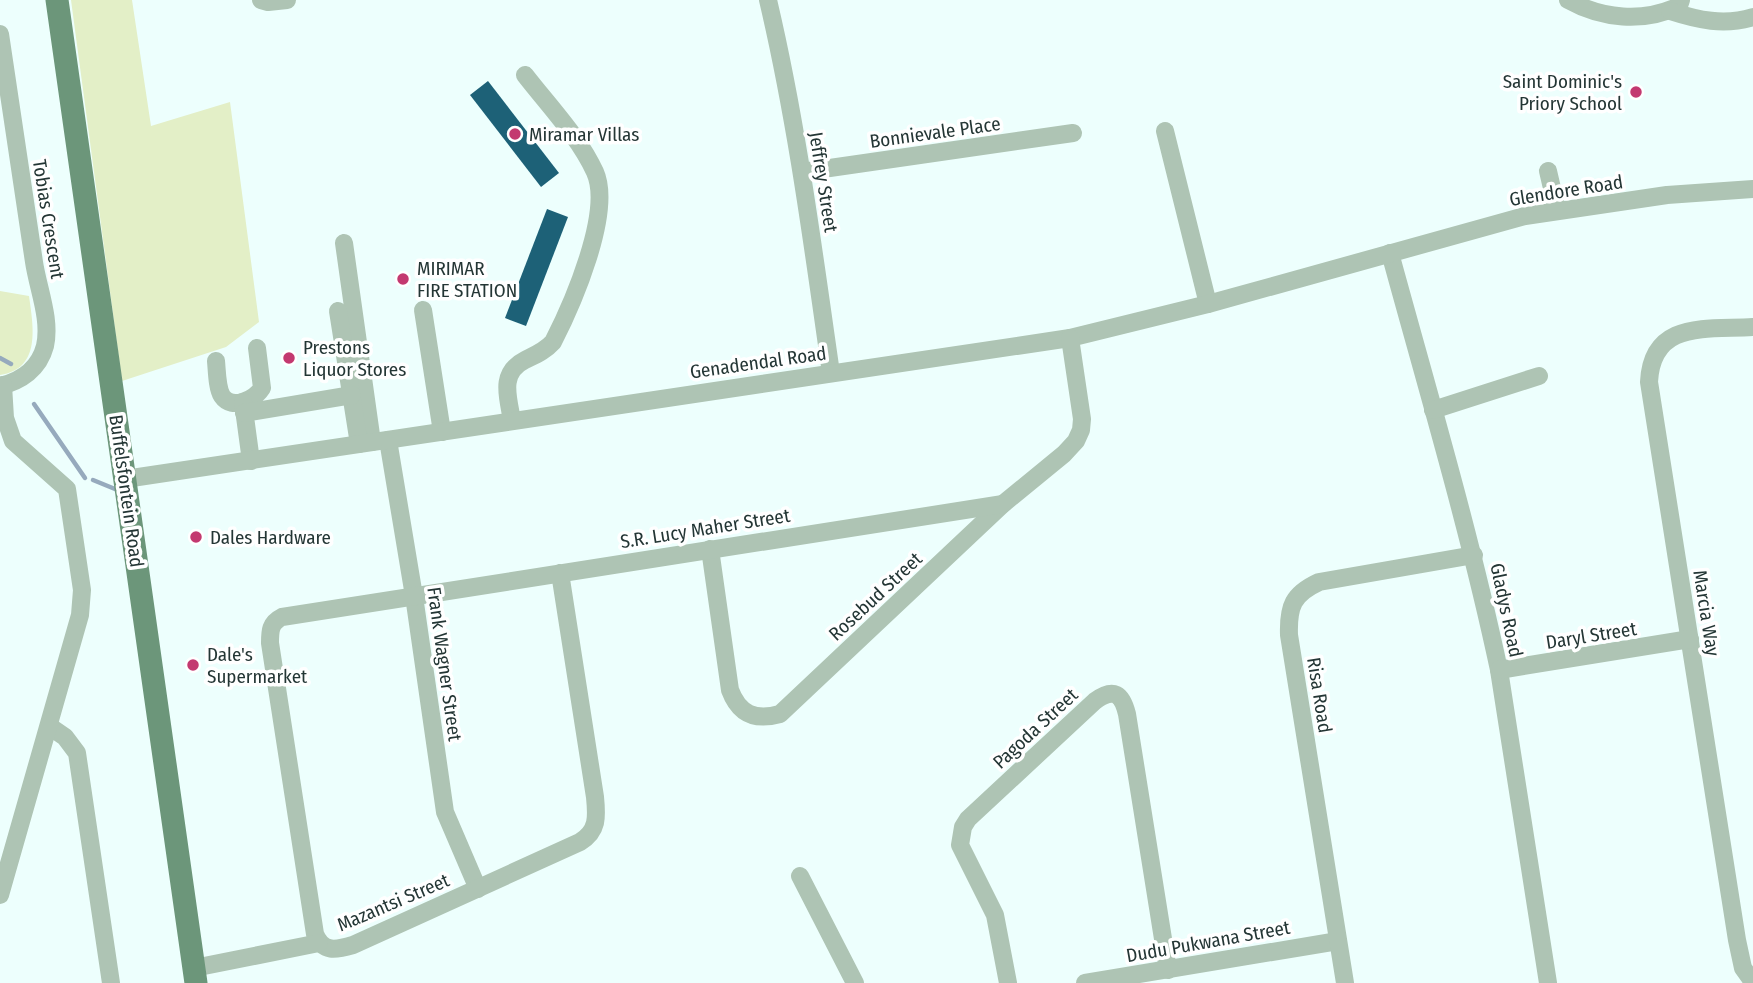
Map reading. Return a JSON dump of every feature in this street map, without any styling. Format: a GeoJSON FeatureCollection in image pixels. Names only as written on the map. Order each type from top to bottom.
{"type":"FeatureCollection","features":[{"type":"Feature","properties":{"kind":"main road","name":"Buffelsfontein Road"},"geometry":{"type":"LineString","coordinates":[[57,0],[195,976]]}},
{"type":"Feature","properties":{"kind":"street"},"geometry":{"type":"LineString","coordinates":[[261,0],[287,0]]}},
{"type":"Feature","properties":{"kind":"street","name":"Jeffrey Street"},"geometry":{"type":"LineString","coordinates":[[768,0],[784,66],[802,172],[831,373]]}},
{"type":"Feature","properties":{"kind":"street"},"geometry":{"type":"LineString","coordinates":[[1568,0],[1603,14],[1624,18],[1676,5],[1697,19],[1727,22],[1753,17]]}},
{"type":"Feature","properties":{"kind":"street","name":"Tobias Crescent"},"geometry":{"type":"LineString","coordinates":[[0,34],[47,331],[45,348],[38,363],[26,376],[15,383],[2,386]]}},
{"type":"Feature","properties":{"kind":"street"},"geometry":{"type":"LineString","coordinates":[[512,420],[507,389],[510,371],[515,365],[541,353],[553,342],[593,241],[600,205],[596,174],[579,146],[525,75]]}},
{"type":"Feature","properties":{"kind":"street"},"geometry":{"type":"LineString","coordinates":[[1166,131],[1208,304]]}},
{"type":"Feature","properties":{"kind":"street","name":"Bonnievale Place"},"geometry":{"type":"LineString","coordinates":[[802,172],[1073,133]]}},
{"type":"Feature","properties":{"kind":"street"},"geometry":{"type":"LineString","coordinates":[[1548,172],[1557,210]]}},
{"type":"Feature","properties":{"kind":"street","name":"Glendore Road"},"geometry":{"type":"LineString","coordinates":[[1390,253],[1492,224],[1557,210],[1667,195],[1753,189]]}},
{"type":"Feature","properties":{"kind":"street"},"geometry":{"type":"LineString","coordinates":[[344,243],[373,442]]}},
{"type":"Feature","properties":{"kind":"street","name":"Genadendal Road"},"geometry":{"type":"LineString","coordinates":[[125,479],[1070,338],[1208,304],[1390,253]]}},
{"type":"Feature","properties":{"kind":"street","name":"Gladys Road"},"geometry":{"type":"LineString","coordinates":[[1390,253],[1474,555],[1499,670],[1548,983]]}},
{"type":"Feature","properties":{"kind":"street"},"geometry":{"type":"LineString","coordinates":[[424,310],[442,432]]}},
{"type":"Feature","properties":{"kind":"street"},"geometry":{"type":"LineString","coordinates":[[338,311],[352,395],[373,442]]}},
{"type":"Feature","properties":{"kind":"street","name":"Marcia Way"},"geometry":{"type":"LineString","coordinates":[[1753,327],[1687,331],[1668,339],[1656,349],[1650,363],[1649,382],[1737,940],[1743,968],[1753,982]]}},
{"type":"Feature","properties":{"kind":"street","name":"Rosebud Street"},"geometry":{"type":"LineString","coordinates":[[710,549],[730,690],[740,709],[750,716],[770,717],[780,714],[1003,504],[1076,441],[1082,419],[1070,338]]}},
{"type":"Feature","properties":{"kind":"street"},"geometry":{"type":"LineString","coordinates":[[244,407],[262,388],[257,348]]}},
{"type":"Feature","properties":{"kind":"street"},"geometry":{"type":"LineString","coordinates":[[216,361],[221,394],[244,407],[352,395]]}},
{"type":"Feature","properties":{"kind":"street"},"geometry":{"type":"LineString","coordinates":[[1433,410],[1539,376]]}},
{"type":"Feature","properties":{"kind":"street"},"geometry":{"type":"LineString","coordinates":[[0,895],[82,603],[71,500],[67,489],[13,441],[5,418],[2,386]]}},
{"type":"Feature","properties":{"kind":"street"},"geometry":{"type":"LineString","coordinates":[[244,407],[251,461]]}},
{"type":"Feature","properties":{"kind":"street","name":"Frank Wagner Street"},"geometry":{"type":"LineString","coordinates":[[373,442],[414,596],[445,812],[478,889]]}},
{"type":"Feature","properties":{"kind":"street","name":"S.R. Lucy Maher Street"},"geometry":{"type":"LineString","coordinates":[[414,596],[1003,504]]}},
{"type":"Feature","properties":{"kind":"street","name":"Risa Road"},"geometry":{"type":"LineString","coordinates":[[1345,983],[1289,635],[1289,617],[1294,600],[1303,590],[1319,582],[1474,555]]}},
{"type":"Feature","properties":{"kind":"street","name":"Mazantsi Street"},"geometry":{"type":"LineString","coordinates":[[414,596],[282,617],[275,620],[270,632],[315,934],[319,943],[331,950],[354,944],[478,889],[580,842],[594,830],[595,797],[559,572]]}},
{"type":"Feature","properties":{"kind":"street","name":"Daryl Street"},"geometry":{"type":"LineString","coordinates":[[1499,670],[1690,639]]}},
{"type":"Feature","properties":{"kind":"street","name":"Pagoda Street"},"geometry":{"type":"LineString","coordinates":[[1008,983],[995,915],[960,845],[963,827],[968,819],[1095,701],[1104,694],[1112,693],[1119,695],[1124,701],[1127,714],[1168,970]]}},
{"type":"Feature","properties":{"kind":"street"},"geometry":{"type":"LineString","coordinates":[[49,726],[65,737],[77,753],[111,983]]}},
{"type":"Feature","properties":{"kind":"street"},"geometry":{"type":"LineString","coordinates":[[800,876],[855,983]]}},
{"type":"Feature","properties":{"kind":"street","name":"Dudu Pukwana Street"},"geometry":{"type":"LineString","coordinates":[[1085,983],[1338,941]]}},
{"type":"Feature","properties":{"kind":"street"},"geometry":{"type":"LineString","coordinates":[[195,976],[319,943]]}},
{"type":"Feature","properties":{"kind":"green space"},"geometry":{"type":"Polygon","coordinates":[[[71,0],[132,0],[151,126],[230,102],[259,322],[226,347],[122,381],[71,0]]]}},
{"type":"Feature","properties":{"kind":"green space"},"geometry":{"type":"Polygon","coordinates":[[[0,291],[29,296],[33,332],[29,355],[23,364],[0,375],[0,291]]]}},
{"type":"Feature","properties":{"kind":"building","name":"Miramar Villas"},"geometry":{"type":"Polygon","coordinates":[[[488,81],[559,173],[541,187],[470,95],[488,81]]]}},
{"type":"Feature","properties":{"kind":"building"},"geometry":{"type":"Polygon","coordinates":[[[547,209],[568,217],[526,326],[505,318],[547,209]]]}},
{"type":"Feature","properties":{"kind":"waterway"},"geometry":{"type":"LineString","coordinates":[[0,358],[11,364]]}},
{"type":"Feature","properties":{"kind":"waterway"},"geometry":{"type":"LineString","coordinates":[[34,404],[85,478]]}},
{"type":"Feature","properties":{"kind":"waterway"},"geometry":{"type":"LineString","coordinates":[[93,480],[115,489]]}},
{"type":"Feature","properties":{"kind":"place","name":"Saint Dominic's Priory School"},"geometry":{"type":"Point","coordinates":[1636,92]}},
{"type":"Feature","properties":{"kind":"place","name":"Miramar Villas"},"geometry":{"type":"Point","coordinates":[515,134]}},
{"type":"Feature","properties":{"kind":"place","name":"MIRIMAR FIRE STATION"},"geometry":{"type":"Point","coordinates":[403,279]}},
{"type":"Feature","properties":{"kind":"place","name":"Prestons Liquor Stores"},"geometry":{"type":"Point","coordinates":[289,358]}},
{"type":"Feature","properties":{"kind":"place","name":"Dales Hardware"},"geometry":{"type":"Point","coordinates":[196,537]}},
{"type":"Feature","properties":{"kind":"place","name":"Dale's Supermarket"},"geometry":{"type":"Point","coordinates":[193,665]}}]}
